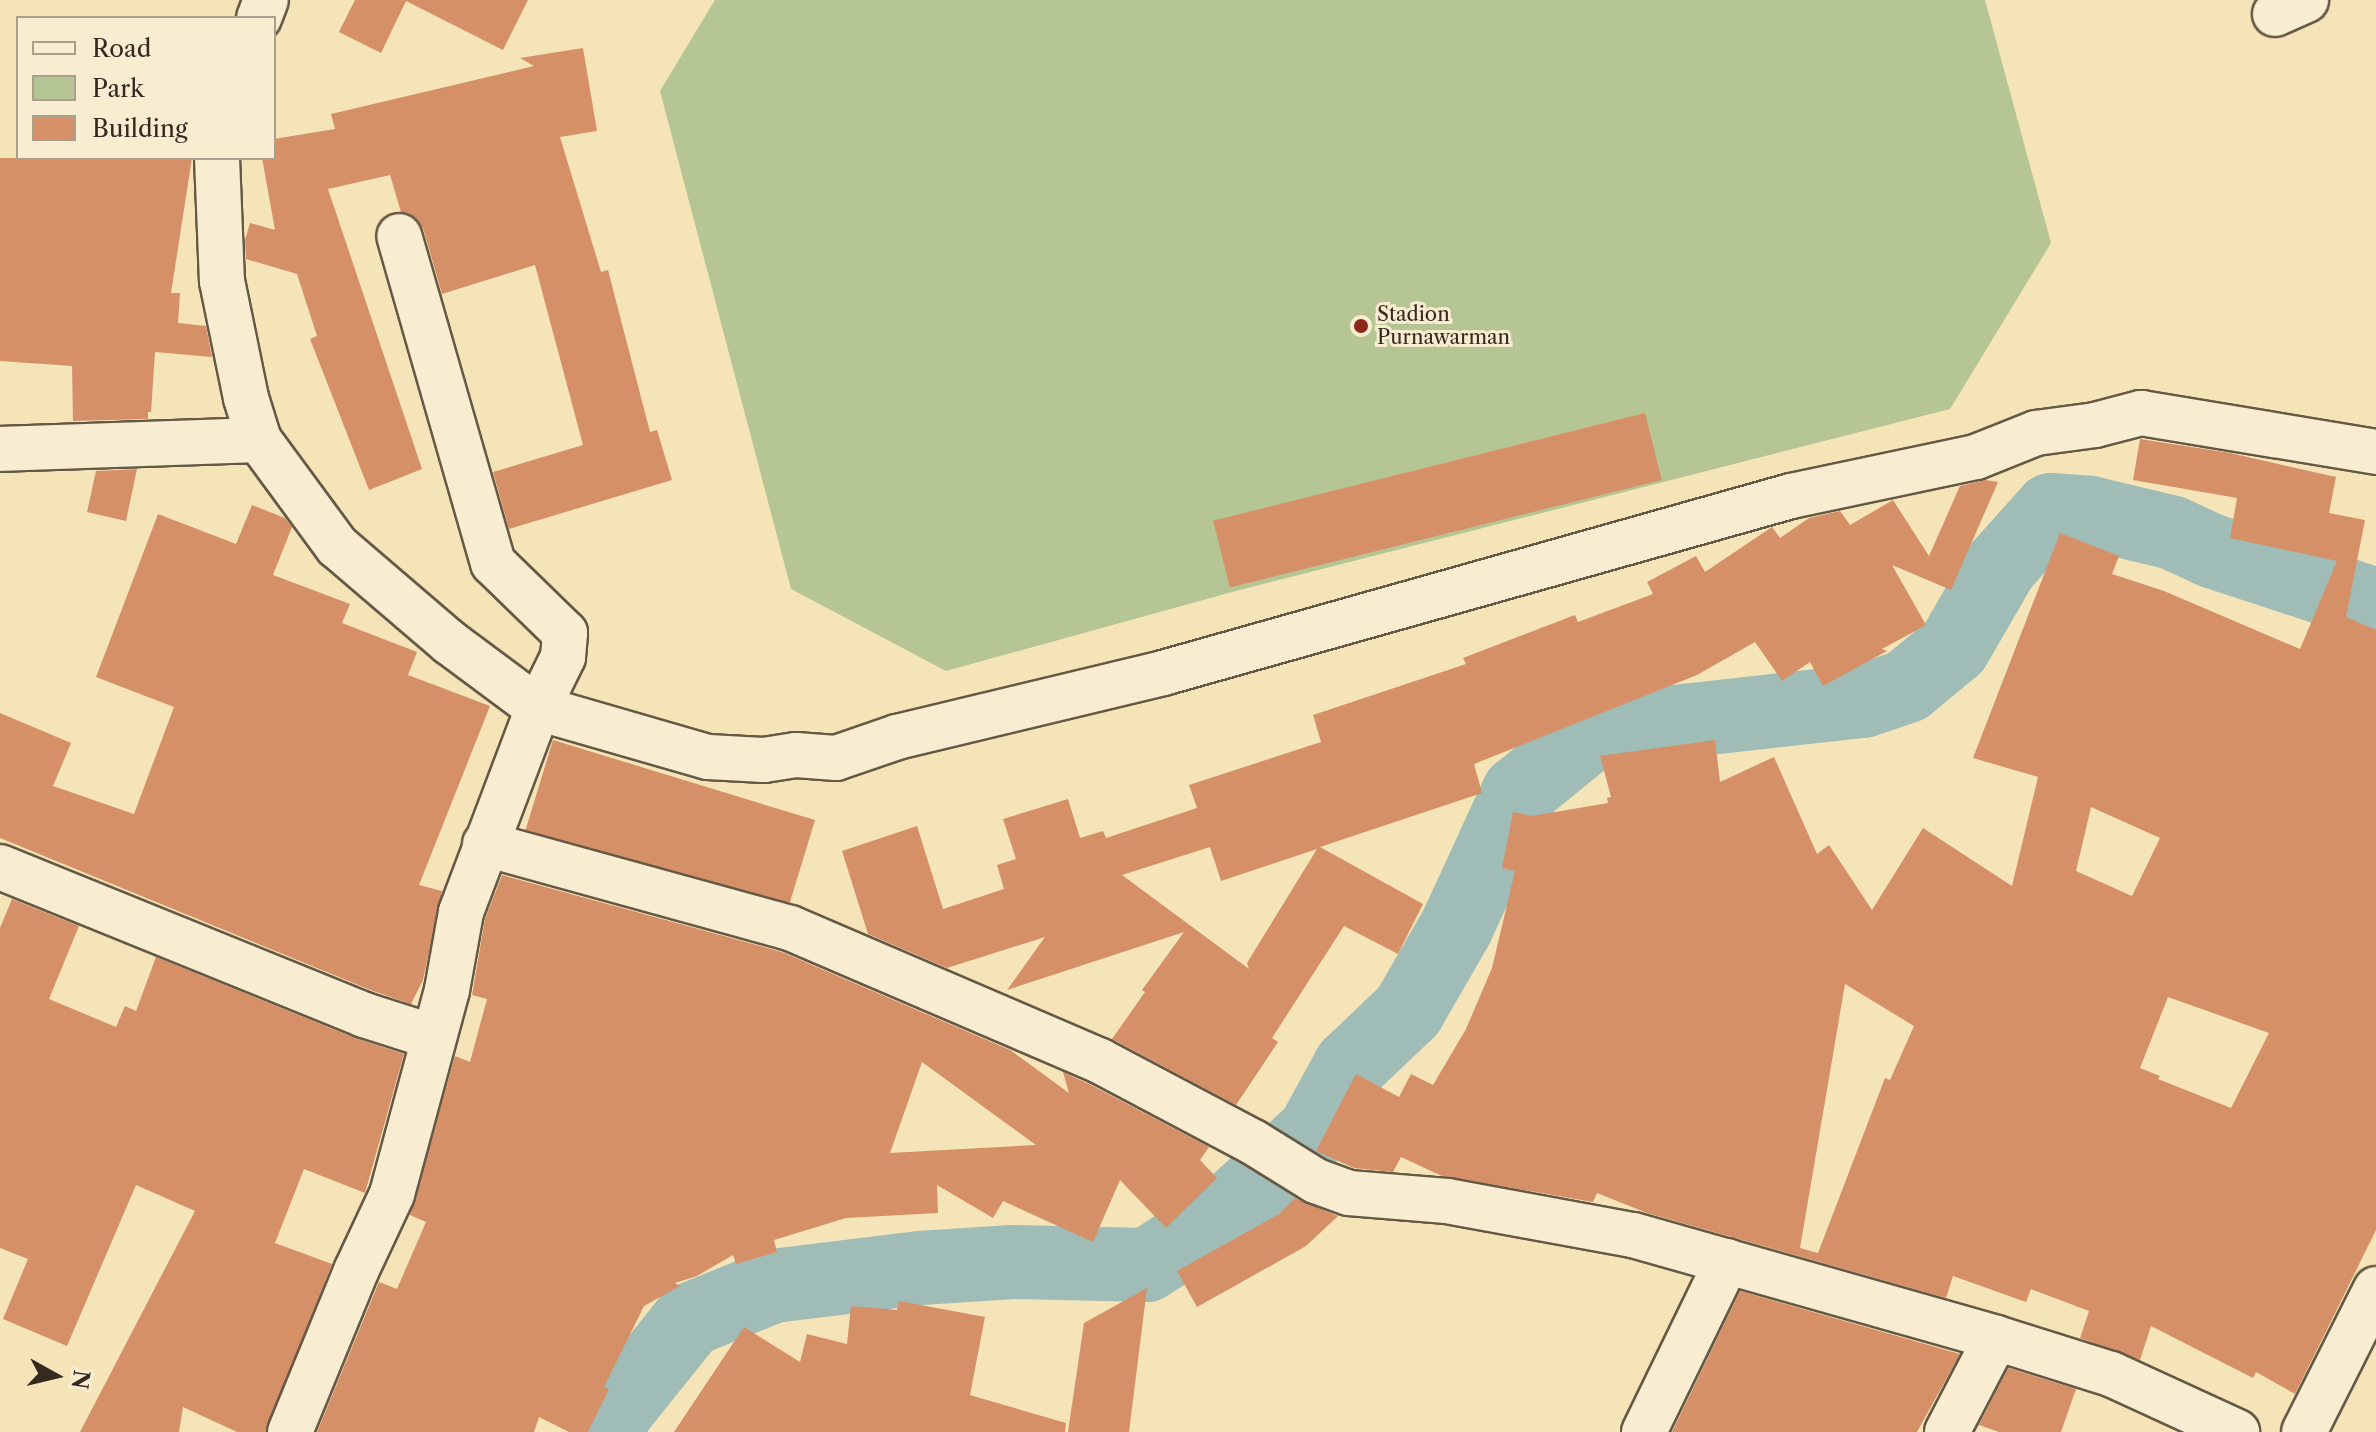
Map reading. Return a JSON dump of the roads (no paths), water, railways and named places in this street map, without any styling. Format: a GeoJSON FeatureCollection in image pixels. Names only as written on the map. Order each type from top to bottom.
{"type":"FeatureCollection","features":[{"type":"Feature","properties":{"kind":"street"},"geometry":{"type":"LineString","coordinates":[[217,160],[222,281],[234,347],[259,440],[337,546],[371,578],[538,708],[708,757],[764,760],[796,755],[836,758],[897,737],[1163,673],[1791,496],[1976,457],[2036,433],[2095,425],[2141,413],[2376,452]]}},
{"type":"Feature","properties":{"kind":"street"},"geometry":{"type":"LineString","coordinates":[[290,1432],[356,1271],[392,1194],[447,990],[461,912],[538,708],[563,657],[565,633],[493,563],[399,236]]}},
{"type":"Feature","properties":{"kind":"street"},"geometry":{"type":"LineString","coordinates":[[0,449],[259,440]]}},
{"type":"Feature","properties":{"kind":"street"},"geometry":{"type":"LineString","coordinates":[[485,844],[790,928],[1100,1061],[1253,1142],[1316,1181],[1349,1193],[1447,1201],[1548,1217],[1633,1235],[1996,1338],[2111,1374],[2237,1432]]}},
{"type":"Feature","properties":{"kind":"street"},"geometry":{"type":"LineString","coordinates":[[2,872],[364,1015],[433,1037]]}},
{"type":"Feature","properties":{"kind":"street"},"geometry":{"type":"LineString","coordinates":[[1644,1432],[1727,1261]]}},
{"type":"Feature","properties":{"kind":"street"},"geometry":{"type":"LineString","coordinates":[[2304,1432],[2376,1289]]}},
{"type":"Feature","properties":{"kind":"street"},"geometry":{"type":"LineString","coordinates":[[1947,1432],[1996,1338]]}},
{"type":"Feature","properties":{"kind":"waterway"},"geometry":{"type":"LineString","coordinates":[[607,1432],[617,1410],[689,1320],[773,1286],[920,1268],[1013,1262],[1147,1265],[1220,1218],[1314,1132],[1350,1066],[1408,1011],[1456,928],[1518,793],[1594,731],[1863,701],[1907,686],[1954,647],[2001,566],[2051,510],[2090,513],[2173,533],[2212,551],[2376,605]]}},
{"type":"Feature","properties":{"kind":"place","name":"Stadion Purnawarman"},"geometry":{"type":"Point","coordinates":[1361,326]}}]}
